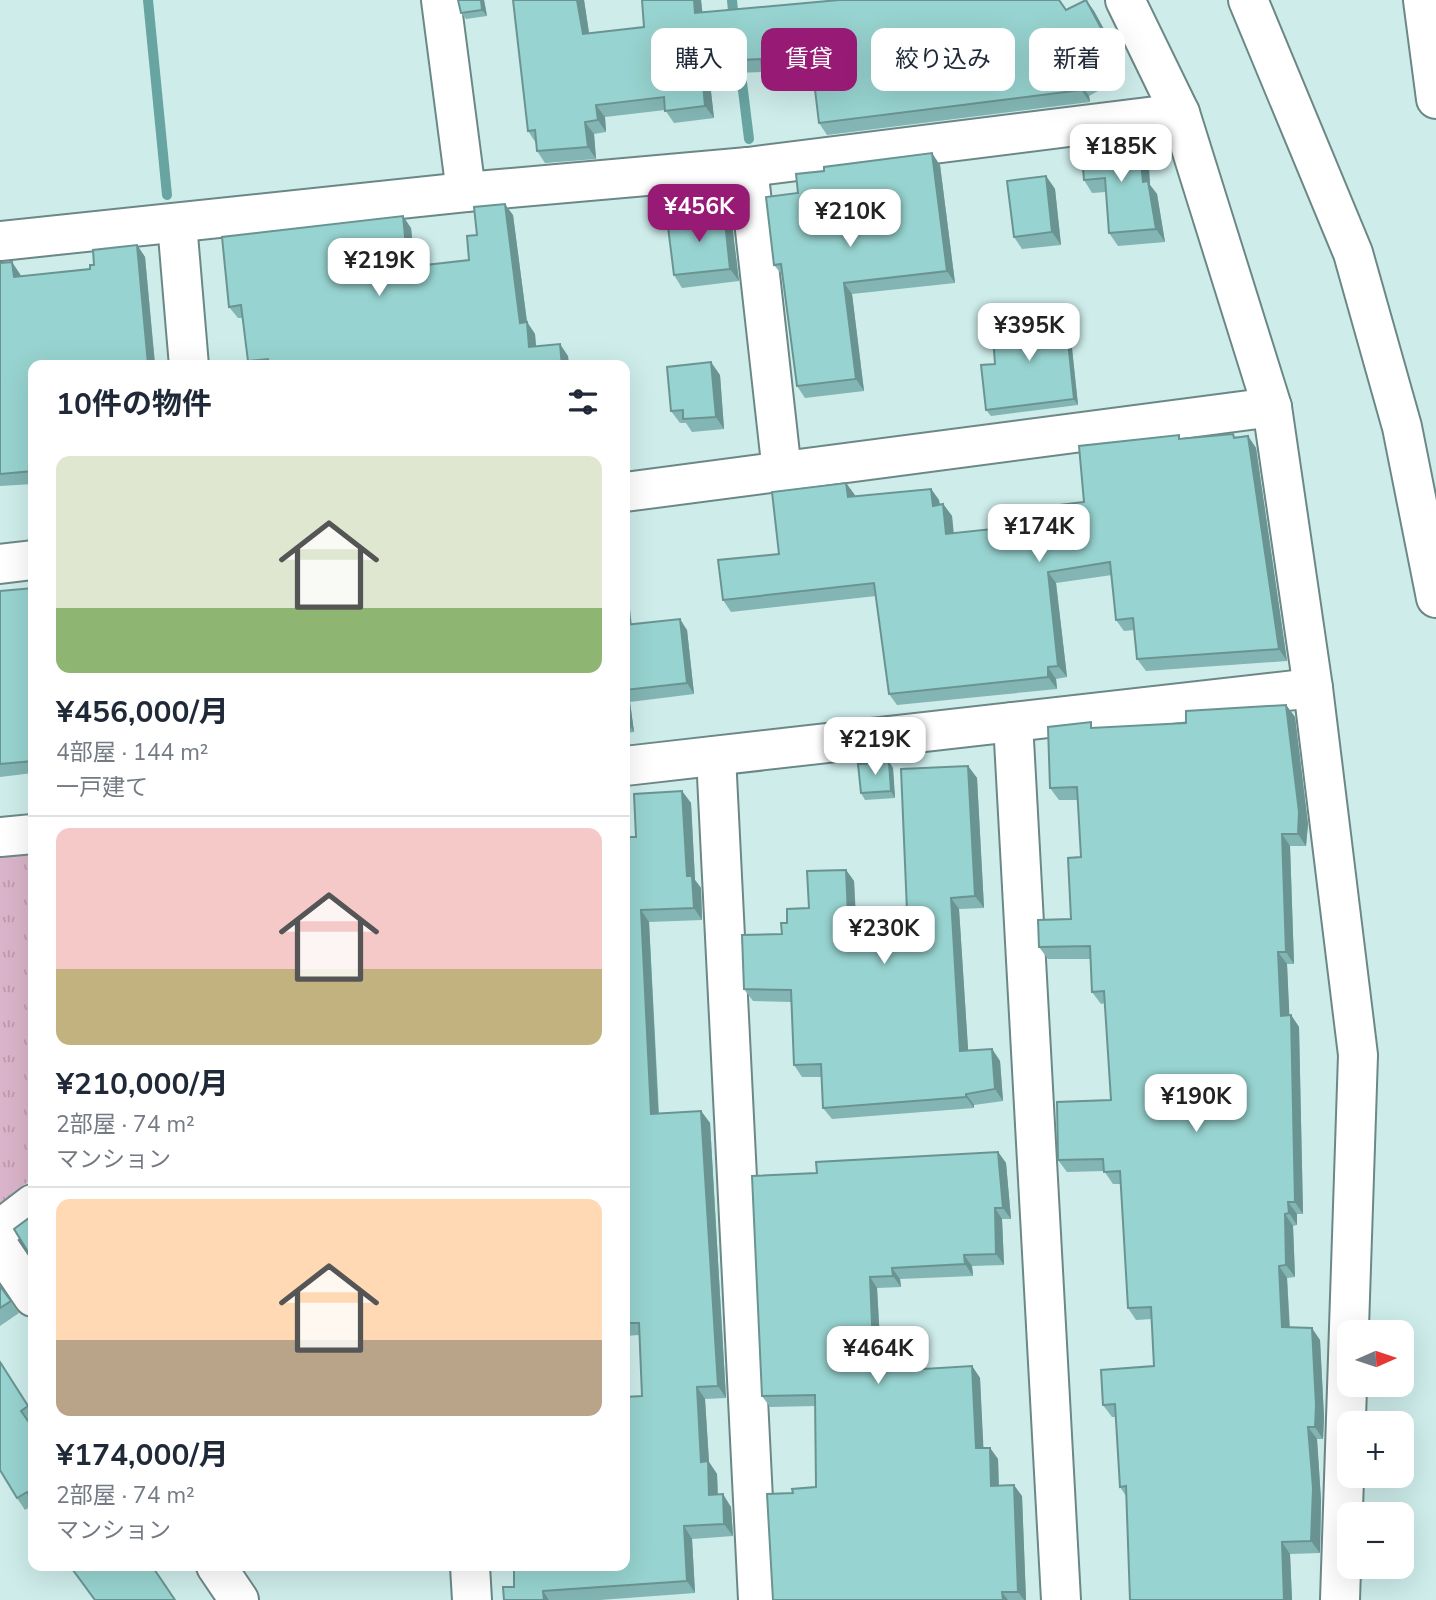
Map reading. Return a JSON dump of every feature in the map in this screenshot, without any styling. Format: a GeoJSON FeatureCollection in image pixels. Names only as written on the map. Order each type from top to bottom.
{"type":"FeatureCollection","features":[{"type":"Feature","properties":{"kind":"street"},"geometry":{"type":"LineString","coordinates":[[441,0],[466,192]]}},
{"type":"Feature","properties":{"kind":"street"},"geometry":{"type":"LineString","coordinates":[[1125,0],[1180,113],[1272,407],[1313,688],[1358,1055],[1340,1600]]}},
{"type":"Feature","properties":{"kind":"street"},"geometry":{"type":"LineString","coordinates":[[1248,0],[1353,253],[1402,427],[1436,598]]}},
{"type":"Feature","properties":{"kind":"street"},"geometry":{"type":"LineString","coordinates":[[1423,0],[1436,99]]}},
{"type":"Feature","properties":{"kind":"street"},"geometry":{"type":"LineString","coordinates":[[0,241],[466,192],[748,167],[1180,113]]}},
{"type":"Feature","properties":{"kind":"street"},"geometry":{"type":"LineString","coordinates":[[748,167],[782,472]]}},
{"type":"Feature","properties":{"kind":"street"},"geometry":{"type":"LineString","coordinates":[[177,223],[189,360]]}},
{"type":"Feature","properties":{"kind":"street"},"geometry":{"type":"LineString","coordinates":[[630,491],[1272,407]]}},
{"type":"Feature","properties":{"kind":"street"},"geometry":{"type":"LineString","coordinates":[[0,564],[28,561]]}},
{"type":"Feature","properties":{"kind":"street"},"geometry":{"type":"LineString","coordinates":[[630,765],[1313,688]]}},
{"type":"Feature","properties":{"kind":"street"},"geometry":{"type":"LineString","coordinates":[[1013,722],[1061,1600]]}},
{"type":"Feature","properties":{"kind":"street"},"geometry":{"type":"LineString","coordinates":[[716,756],[758,1600]]}},
{"type":"Feature","properties":{"kind":"street"},"geometry":{"type":"LineString","coordinates":[[0,837],[28,834]]}},
{"type":"Feature","properties":{"kind":"street"},"geometry":{"type":"LineString","coordinates":[[0,1229],[28,1208]]}},
{"type":"Feature","properties":{"kind":"street"},"geometry":{"type":"LineString","coordinates":[[0,1248],[28,1290]]}},
{"type":"Feature","properties":{"kind":"street"},"geometry":{"type":"LineString","coordinates":[[219,1571],[239,1600]]}},
{"type":"Feature","properties":{"kind":"street"},"geometry":{"type":"LineString","coordinates":[[470,1571],[472,1600]]}},
{"type":"Feature","properties":{"kind":"green space"},"geometry":{"type":"Polygon","coordinates":[[[28,852],[28,1182],[0,1204],[0,855],[28,852]]]}},
{"type":"Feature","properties":{"kind":"building"},"geometry":{"type":"Polygon","coordinates":[[[458,0],[481,0],[482,10],[461,13],[458,0]]]}},
{"type":"Feature","properties":{"kind":"building"},"geometry":{"type":"Polygon","coordinates":[[[513,0],[577,0],[583,34],[644,27],[642,0],[694,0],[695,13],[839,0],[1059,0],[1066,10],[1086,0],[1101,28],[1029,28],[1029,91],[1073,91],[819,123],[815,91],[857,91],[857,28],[761,28],[761,59],[747,60],[747,28],[651,28],[651,91],[704,91],[705,106],[665,111],[664,97],[596,105],[598,120],[585,122],[588,147],[537,151],[535,130],[528,131],[513,0]]]}},
{"type":"Feature","properties":{"kind":"building"},"geometry":{"type":"Polygon","coordinates":[[[1139,140],[1143,182],[1148,181],[1156,229],[1109,233],[1105,178],[1084,180],[1081,145],[1139,140]]]}},
{"type":"Feature","properties":{"kind":"building"},"geometry":{"type":"Polygon","coordinates":[[[932,153],[947,271],[844,283],[856,379],[797,386],[781,264],[774,265],[766,197],[798,193],[796,174],[824,171],[824,167],[932,153]]]}},
{"type":"Feature","properties":{"kind":"building"},"geometry":{"type":"Polygon","coordinates":[[[1046,176],[1052,232],[1014,237],[1007,181],[1046,176]]]}},
{"type":"Feature","properties":{"kind":"building"},"geometry":{"type":"Polygon","coordinates":[[[505,204],[520,323],[527,322],[529,347],[560,344],[561,360],[248,360],[241,305],[229,307],[222,237],[403,216],[408,267],[469,260],[467,236],[477,235],[474,207],[505,204]]]}},
{"type":"Feature","properties":{"kind":"building"},"geometry":{"type":"Polygon","coordinates":[[[724,212],[730,269],[674,275],[667,219],[724,212]]]}},
{"type":"Feature","properties":{"kind":"building"},"geometry":{"type":"Polygon","coordinates":[[[137,245],[148,360],[28,360],[28,471],[0,474],[0,263],[12,262],[14,277],[90,269],[90,265],[94,265],[93,250],[137,245]]]}},
{"type":"Feature","properties":{"kind":"building"},"geometry":{"type":"Polygon","coordinates":[[[1065,313],[1074,399],[986,410],[981,365],[995,364],[992,321],[1065,313]]]}},
{"type":"Feature","properties":{"kind":"building"},"geometry":{"type":"Polygon","coordinates":[[[711,362],[716,417],[683,419],[683,410],[671,411],[667,367],[711,362]]]}},
{"type":"Feature","properties":{"kind":"building"},"geometry":{"type":"Polygon","coordinates":[[[1233,434],[1234,438],[1248,436],[1279,649],[1137,659],[1133,618],[1116,620],[1110,562],[1048,572],[1058,666],[1048,667],[1048,677],[889,694],[874,583],[723,600],[718,560],[779,554],[772,492],[846,483],[848,497],[931,489],[933,506],[943,504],[946,534],[1020,526],[1019,510],[1084,502],[1079,446],[1179,435],[1179,439],[1233,434]]]}},
{"type":"Feature","properties":{"kind":"building"},"geometry":{"type":"Polygon","coordinates":[[[28,588],[28,761],[0,764],[0,591],[28,588]]]}},
{"type":"Feature","properties":{"kind":"building"},"geometry":{"type":"Polygon","coordinates":[[[680,619],[687,683],[630,689],[630,624],[680,619]]]}},
{"type":"Feature","properties":{"kind":"building"},"geometry":{"type":"Polygon","coordinates":[[[1286,705],[1299,812],[1298,834],[1282,834],[1286,952],[1278,952],[1281,1016],[1291,1015],[1295,1202],[1288,1202],[1289,1213],[1285,1214],[1286,1265],[1279,1266],[1282,1327],[1312,1328],[1316,1405],[1315,1427],[1308,1427],[1313,1488],[1311,1541],[1282,1542],[1284,1600],[1130,1600],[1126,1486],[1120,1487],[1115,1404],[1103,1405],[1101,1370],[1154,1366],[1151,1307],[1128,1308],[1120,1171],[1104,1172],[1103,1159],[1058,1160],[1057,1102],[1111,1100],[1104,991],[1092,992],[1090,946],[1039,947],[1038,920],[1071,919],[1068,858],[1081,857],[1077,787],[1050,788],[1048,727],[1091,722],[1091,728],[1186,723],[1186,711],[1286,705]]]}},
{"type":"Feature","properties":{"kind":"building"},"geometry":{"type":"Polygon","coordinates":[[[889,762],[891,791],[861,793],[858,764],[889,762]]]}},
{"type":"Feature","properties":{"kind":"building"},"geometry":{"type":"Polygon","coordinates":[[[968,766],[975,896],[951,898],[960,1051],[992,1049],[995,1089],[966,1094],[966,1097],[823,1108],[821,1064],[794,1065],[791,990],[744,989],[742,935],[782,934],[781,923],[787,923],[787,909],[809,908],[807,871],[846,870],[848,915],[907,911],[901,769],[968,766]]]}},
{"type":"Feature","properties":{"kind":"building"},"geometry":{"type":"Polygon","coordinates":[[[682,791],[687,876],[692,876],[694,908],[641,910],[651,1114],[701,1111],[718,1386],[697,1387],[701,1462],[708,1461],[709,1495],[723,1494],[724,1524],[684,1526],[687,1581],[543,1591],[544,1600],[504,1600],[503,1587],[514,1587],[514,1571],[630,1571],[630,1397],[642,1396],[639,1323],[630,1323],[630,837],[636,837],[634,794],[682,791]]]}},
{"type":"Feature","properties":{"kind":"building"},"geometry":{"type":"Polygon","coordinates":[[[998,1152],[1003,1208],[995,1208],[996,1254],[964,1255],[965,1264],[892,1268],[893,1276],[870,1277],[874,1372],[972,1366],[976,1448],[990,1448],[991,1486],[1014,1485],[1018,1592],[1002,1592],[1003,1600],[773,1600],[767,1494],[793,1493],[792,1489],[816,1487],[815,1395],[762,1396],[752,1176],[817,1173],[816,1162],[998,1152]]]}},
{"type":"Feature","properties":{"kind":"building"},"geometry":{"type":"Polygon","coordinates":[[[28,1219],[28,1252],[14,1229],[28,1219]]]}},
{"type":"Feature","properties":{"kind":"building"},"geometry":{"type":"Polygon","coordinates":[[[0,1286],[11,1301],[0,1308],[0,1286]]]}},
{"type":"Feature","properties":{"kind":"building"},"geometry":{"type":"Polygon","coordinates":[[[0,1362],[28,1406],[21,1411],[28,1421],[28,1494],[17,1498],[0,1470],[0,1362]]]}},
{"type":"Feature","properties":{"kind":"building"},"geometry":{"type":"Polygon","coordinates":[[[74,1571],[155,1571],[175,1600],[95,1600],[74,1571]]]}},
{"type":"Feature","properties":{"kind":"waterway"},"geometry":{"type":"LineString","coordinates":[[148,0],[167,195]]}},
{"type":"Feature","properties":{"kind":"waterway"},"geometry":{"type":"LineString","coordinates":[[732,0],[734,22]]}},
{"type":"Feature","properties":{"kind":"waterway"},"geometry":{"type":"LineString","coordinates":[[743,91],[749,139]]}}]}
